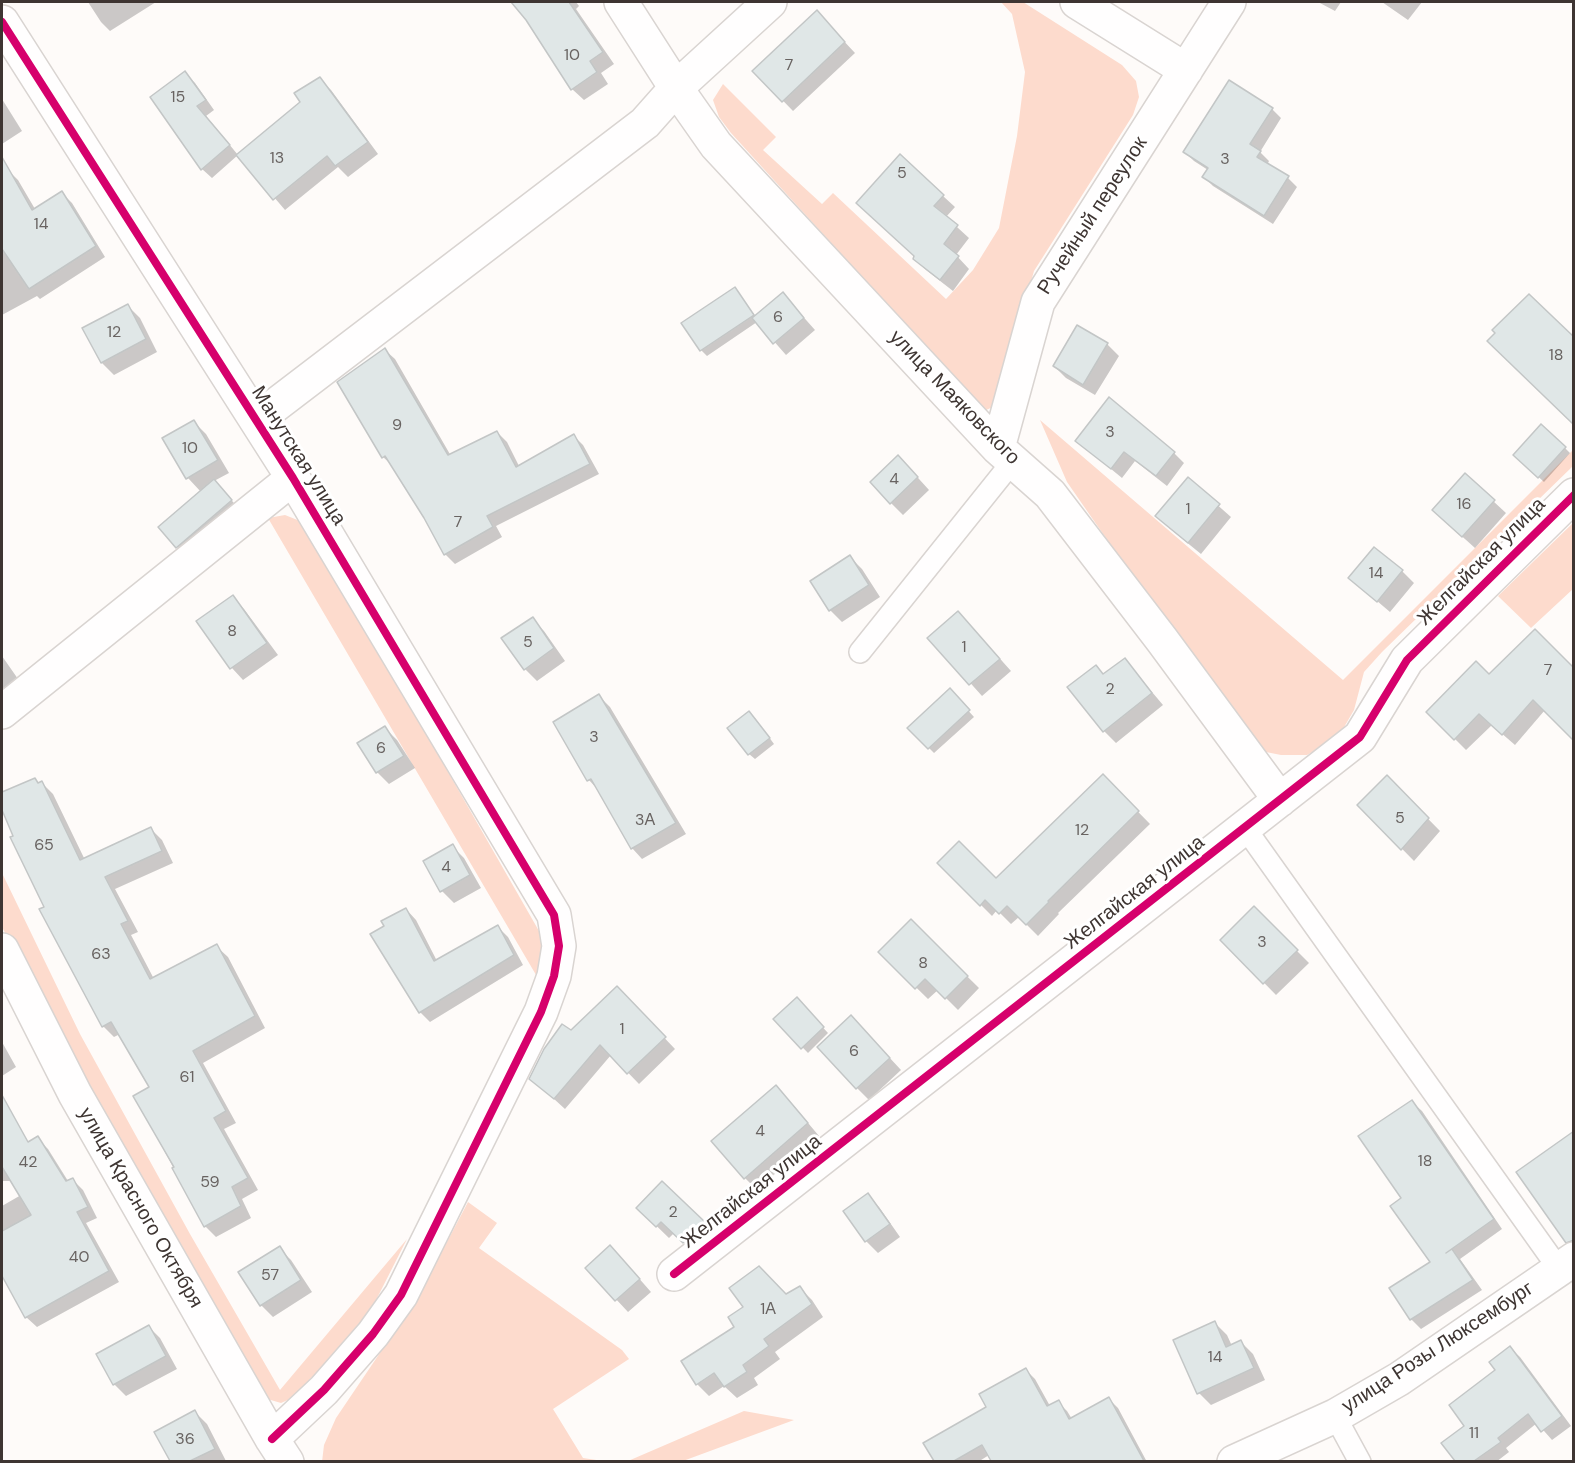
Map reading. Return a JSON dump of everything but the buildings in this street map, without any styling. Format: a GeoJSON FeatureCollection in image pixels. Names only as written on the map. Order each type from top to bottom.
{"type":"FeatureCollection","features":[{"type":"Feature","properties":{"kind":"street","name":"улица Маяковского"},"geometry":{"type":"LineString","coordinates":[[621,2],[716,145],[1006,455],[1050,494],[1280,800]]}},
{"type":"Feature","properties":{"kind":"street"},"geometry":{"type":"LineString","coordinates":[[256,420],[645,123],[676,88],[770,2]]}},
{"type":"Feature","properties":{"kind":"street"},"geometry":{"type":"LineString","coordinates":[[1077,2],[1186,70]]}},
{"type":"Feature","properties":{"kind":"street","name":"Ручейный переулок"},"geometry":{"type":"LineString","coordinates":[[1006,455],[1038,302],[1229,2]]}},
{"type":"Feature","properties":{"kind":"street","name":"Манутская улица"},"geometry":{"type":"LineString","coordinates":[[2,22],[293,478],[554,915],[559,946],[554,975],[542,1012],[401,1295],[373,1334],[338,1374],[279,1450]]}},
{"type":"Feature","properties":{"kind":"street"},"geometry":{"type":"LineString","coordinates":[[2,712],[293,478]]}},
{"type":"Feature","properties":{"kind":"street","name":"Желгайская улица"},"geometry":{"type":"LineString","coordinates":[[674,1274],[1359,737],[1407,660],[1574,495]]}},
{"type":"Feature","properties":{"kind":"street","name":"улица Красного Октября"},"geometry":{"type":"LineString","coordinates":[[2,950],[75,1094],[279,1450]]}},
{"type":"Feature","properties":{"kind":"street","name":"улица Розы Люксембург"},"geometry":{"type":"LineString","coordinates":[[1234,1461],[1335,1416],[1399,1378],[1566,1264]]}},
{"type":"Feature","properties":{"kind":"lane"},"geometry":{"type":"LineString","coordinates":[[860,652],[1006,455]]}},
{"type":"Feature","properties":{"kind":"lane"},"geometry":{"type":"LineString","coordinates":[[1245,828],[1566,1264]]}},
{"type":"Feature","properties":{"kind":"lane"},"geometry":{"type":"LineString","coordinates":[[1335,1416],[1360,1461]]}},
{"type":"Feature","properties":{"kind":"shaded area"},"geometry":{"type":"Polygon","coordinates":[[[1001,2],[1023,2],[1122,65],[1136,81],[1139,97],[1133,115],[1034,271],[995,406],[984,411],[731,133],[719,117],[713,100],[723,84],[776,137],[763,150],[822,204],[833,193],[946,299],[973,270],[999,228],[1017,136],[1025,72],[1012,14],[1001,2]]]}},
{"type":"Feature","properties":{"kind":"shaded area"},"geometry":{"type":"Polygon","coordinates":[[[1040,420],[1343,680],[1573,450],[1573,466],[1364,672],[1354,710],[1343,729],[1327,744],[1307,755],[1281,755],[1266,752],[1250,739],[1162,619],[1067,482],[1040,420]]]}},
{"type":"Feature","properties":{"kind":"shaded area"},"geometry":{"type":"Polygon","coordinates":[[[285,515],[300,521],[312,534],[543,938],[539,980],[268,518],[285,515]]]}},
{"type":"Feature","properties":{"kind":"shaded area"},"geometry":{"type":"Polygon","coordinates":[[[1573,523],[1573,589],[1531,628],[1498,596],[1573,523]]]}},
{"type":"Feature","properties":{"kind":"shaded area"},"geometry":{"type":"Polygon","coordinates":[[[2,873],[80,1034],[190,1234],[280,1390],[407,1239],[372,1308],[340,1349],[290,1399],[281,1403],[264,1398],[148,1205],[2,927],[2,873]]]}},
{"type":"Feature","properties":{"kind":"shaded area"},"geometry":{"type":"Polygon","coordinates":[[[468,1202],[497,1223],[479,1248],[622,1350],[629,1359],[553,1409],[583,1458],[603,1461],[322,1462],[324,1445],[336,1418],[419,1295],[468,1202]]]}},
{"type":"Feature","properties":{"kind":"shaded area"},"geometry":{"type":"Polygon","coordinates":[[[744,1411],[794,1420],[683,1461],[628,1461],[744,1411]]]}},
{"type":"Feature","properties":{"kind":"cycle path"},"geometry":{"type":"LineString","coordinates":[[2,22],[293,478],[554,915],[559,946],[554,976],[541,1012],[401,1295],[373,1334],[324,1390],[272,1439]]}},
{"type":"Feature","properties":{"kind":"cycle path"},"geometry":{"type":"LineString","coordinates":[[674,1274],[1360,737],[1407,660],[1574,495]]}}]}
